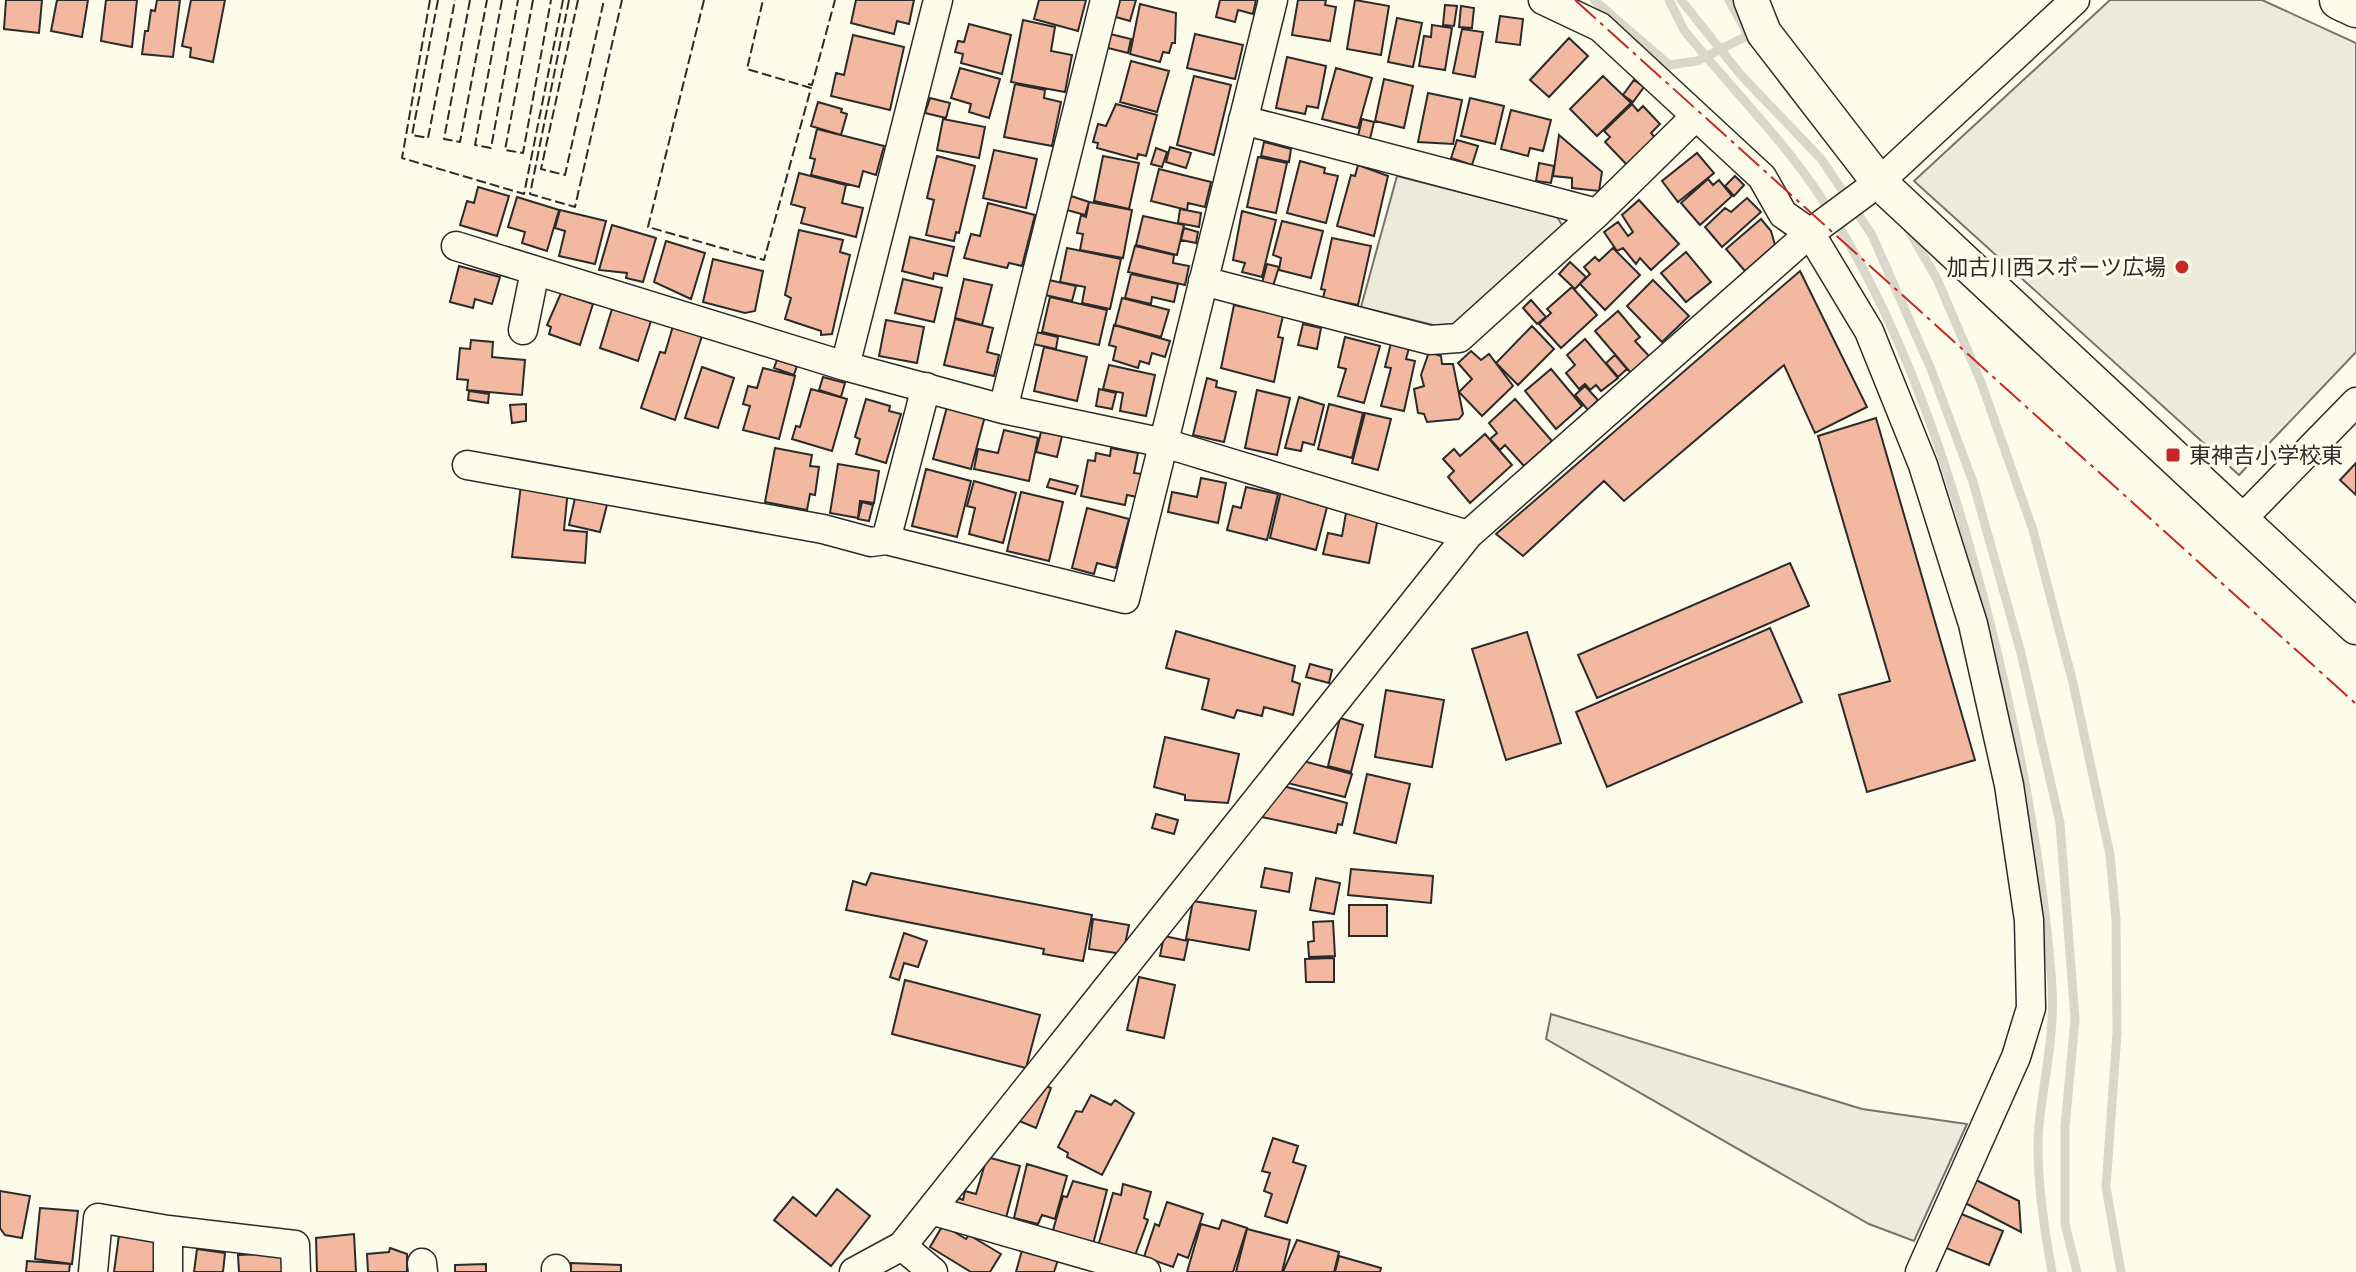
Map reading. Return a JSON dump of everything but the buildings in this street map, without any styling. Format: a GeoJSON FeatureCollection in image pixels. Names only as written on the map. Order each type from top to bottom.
{"type":"FeatureCollection","features":[{"type":"Feature","properties":{"kind":"main road"},"geometry":{"type":"LineString","coordinates":[[2339,0],[2356,8]]}},
{"type":"Feature","properties":{"kind":"street"},"geometry":{"type":"LineString","coordinates":[[845,366],[938,0]]}},
{"type":"Feature","properties":{"kind":"street"},"geometry":{"type":"LineString","coordinates":[[1003,409],[1105,0]]}},
{"type":"Feature","properties":{"kind":"street"},"geometry":{"type":"LineString","coordinates":[[467,465],[823,529],[871,542],[886,540],[1125,599],[1273,0]]}},
{"type":"Feature","properties":{"kind":"street"},"geometry":{"type":"LineString","coordinates":[[1546,0],[1600,27],[1762,177],[1783,214],[1810,233],[1869,331],[1923,465],[1973,624],[2009,785],[2029,920],[2031,1008],[2016,1057],[1920,1272]]}},
{"type":"Feature","properties":{"kind":"street"},"geometry":{"type":"LineString","coordinates":[[1751,0],[1764,33],[1879,182],[2356,627]]}},
{"type":"Feature","properties":{"kind":"street"},"geometry":{"type":"LineString","coordinates":[[854,1272],[902,1246],[1468,535],[1810,233],[1879,182],[2075,0]]}},
{"type":"Feature","properties":{"kind":"street"},"geometry":{"type":"LineString","coordinates":[[1203,281],[1430,340],[1459,338],[1597,213],[1695,117]]}},
{"type":"Feature","properties":{"kind":"street"},"geometry":{"type":"LineString","coordinates":[[1243,120],[1597,213]]}},
{"type":"Feature","properties":{"kind":"street"},"geometry":{"type":"LineString","coordinates":[[456,246],[845,366],[1003,409],[1164,443],[1468,535]]}},
{"type":"Feature","properties":{"kind":"street"},"geometry":{"type":"LineString","coordinates":[[523,330],[535,271]]}},
{"type":"Feature","properties":{"kind":"street"},"geometry":{"type":"LineString","coordinates":[[886,540],[926,387]]}},
{"type":"Feature","properties":{"kind":"street"},"geometry":{"type":"LineString","coordinates":[[2241,520],[2356,402]]}},
{"type":"Feature","properties":{"kind":"street"},"geometry":{"type":"LineString","coordinates":[[931,1210],[1146,1272]]}},
{"type":"Feature","properties":{"kind":"street"},"geometry":{"type":"LineString","coordinates":[[93,1272],[98,1218],[295,1245],[296,1272]]}},
{"type":"Feature","properties":{"kind":"street"},"geometry":{"type":"LineString","coordinates":[[168,1230],[168,1272]]}},
{"type":"Feature","properties":{"kind":"street"},"geometry":{"type":"LineString","coordinates":[[902,1246],[933,1272]]}},
{"type":"Feature","properties":{"kind":"shaded area","name":"加古川西スポーツ広場"},"geometry":{"type":"Polygon","coordinates":[[[2110,0],[2262,0],[2356,43],[2356,352],[2239,475],[1914,181],[2110,0]]]}},
{"type":"Feature","properties":{"kind":"shaded area"},"geometry":{"type":"Polygon","coordinates":[[[1397,176],[1557,217],[1564,228],[1457,325],[1445,328],[1361,307],[1397,176]]]}},
{"type":"Feature","properties":{"kind":"shaded area"},"geometry":{"type":"Polygon","coordinates":[[[1551,1014],[1862,1109],[1967,1124],[1914,1241],[1869,1224],[1546,1039],[1551,1014]]]}},
{"type":"Feature","properties":{"kind":"waterway"},"geometry":{"type":"LineString","coordinates":[[1594,0],[1669,65],[1697,61],[1747,36]]}},
{"type":"Feature","properties":{"kind":"waterway"},"geometry":{"type":"LineString","coordinates":[[1669,0],[1684,30],[1805,174],[1850,245],[1877,296],[1923,402],[1960,512],[2011,713],[2043,894],[2053,1004],[2038,1160],[2052,1272]]}},
{"type":"Feature","properties":{"kind":"waterway"},"geometry":{"type":"LineString","coordinates":[[1681,0],[1740,74],[1822,160],[1872,235],[1931,369],[1973,482],[2021,653],[2060,823],[2075,1019],[2065,1127],[2065,1224],[2077,1272]]}},
{"type":"Feature","properties":{"kind":"waterway"},"geometry":{"type":"LineString","coordinates":[[1729,0],[1752,42]]}},
{"type":"Feature","properties":{"kind":"waterway"},"geometry":{"type":"LineString","coordinates":[[1908,229],[1937,279],[1981,382],[2033,530],[2073,683],[2110,855],[2116,920],[2117,1033],[2106,1187],[2121,1272]]}},
{"type":"Feature","properties":{"kind":"fence"},"geometry":{"type":"LineString","coordinates":[[430,0],[402,158],[524,194],[563,0]]}},
{"type":"Feature","properties":{"kind":"fence"},"geometry":{"type":"LineString","coordinates":[[438,0],[412,135],[428,138],[455,0]]}},
{"type":"Feature","properties":{"kind":"fence"},"geometry":{"type":"LineString","coordinates":[[470,0],[444,139],[460,142],[487,0]]}},
{"type":"Feature","properties":{"kind":"fence"},"geometry":{"type":"LineString","coordinates":[[502,0],[475,145],[491,148],[518,0]]}},
{"type":"Feature","properties":{"kind":"fence"},"geometry":{"type":"LineString","coordinates":[[533,0],[505,150],[523,153],[551,0]]}},
{"type":"Feature","properties":{"kind":"fence"},"geometry":{"type":"LineString","coordinates":[[569,0],[530,194],[575,207],[622,0]]}},
{"type":"Feature","properties":{"kind":"fence"},"geometry":{"type":"LineString","coordinates":[[578,0],[541,169],[565,175],[604,0]]}},
{"type":"Feature","properties":{"kind":"fence"},"geometry":{"type":"LineString","coordinates":[[704,0],[648,227],[764,260],[811,88],[747,69],[763,0]]}},
{"type":"Feature","properties":{"kind":"fence"},"geometry":{"type":"LineString","coordinates":[[808,84],[812,85],[835,0]]}},
{"type":"Feature","properties":{"kind":"power"},"geometry":{"type":"LineString","coordinates":[[1575,0],[2356,704]]}},
{"type":"Feature","properties":{"kind":"place","name":"加古川西スポーツ広場"},"geometry":{"type":"Point","coordinates":[2182,267]}},
{"type":"Feature","properties":{"kind":"place","name":"東神吉小学校東"},"geometry":{"type":"Point","coordinates":[2173,455]}}]}
